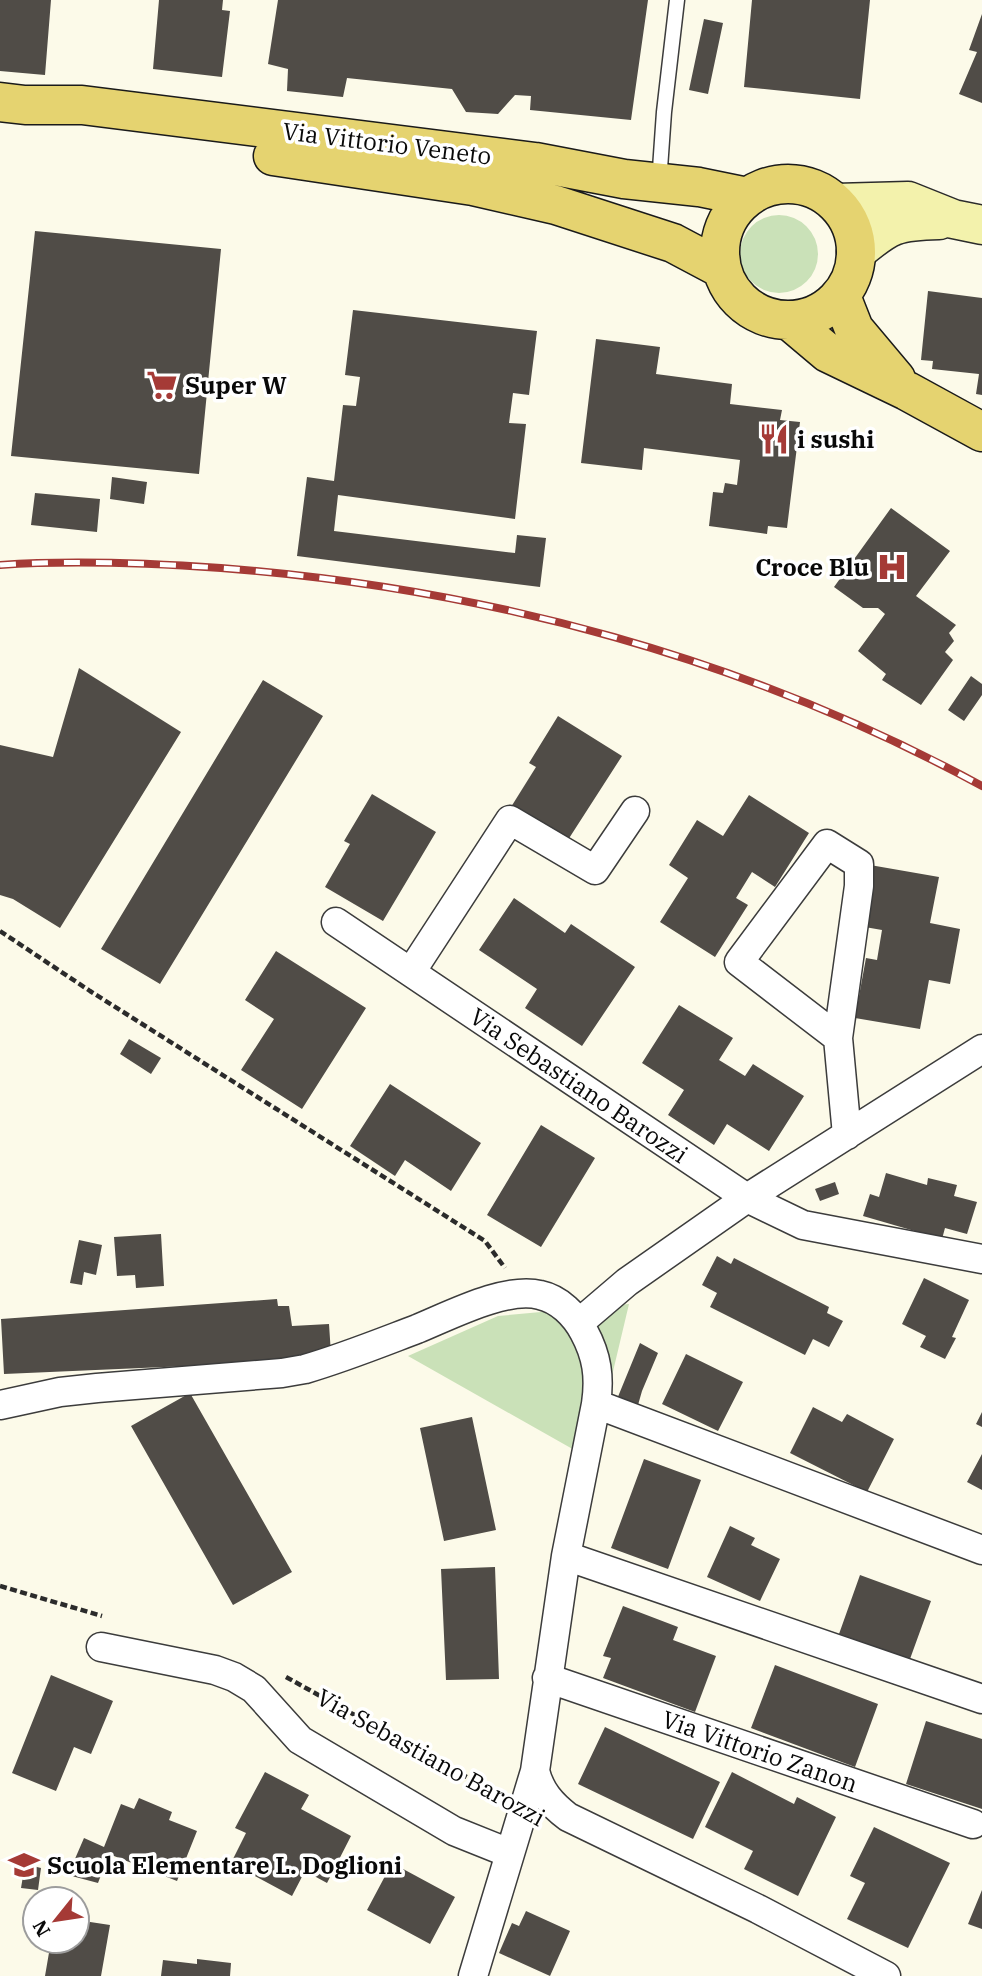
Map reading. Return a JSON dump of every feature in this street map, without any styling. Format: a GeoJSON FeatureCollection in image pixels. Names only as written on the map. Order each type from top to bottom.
{"type":"FeatureCollection","features":[{"type":"Feature","properties":{"kind":"main road","name":"Via Vittorio Veneto"},"geometry":{"type":"LineString","coordinates":[[13,104],[82,105],[535,162],[748,197]]}},
{"type":"Feature","properties":{"kind":"main road","name":"Via Vittorio Veneto"},"geometry":{"type":"LineString","coordinates":[[13,104],[78,128],[473,186],[556,205],[673,243],[722,269]]}},
{"type":"Feature","properties":{"kind":"main road"},"geometry":{"type":"LineString","coordinates":[[786,184],[804,186],[821,192],[847,217],[854,234],[856,252],[852,275],[841,296],[827,309],[810,318],[790,321],[767,318],[746,307],[731,290],[722,269],[720,248],[723,229],[734,211],[748,197],[766,187],[786,184]]}},
{"type":"Feature","properties":{"kind":"main road"},"geometry":{"type":"LineString","coordinates":[[836,204],[908,201],[967,222]]}},
{"type":"Feature","properties":{"kind":"main road"},"geometry":{"type":"LineString","coordinates":[[856,252],[880,232],[905,221],[967,222]]}},
{"type":"Feature","properties":{"kind":"main road"},"geometry":{"type":"LineString","coordinates":[[841,296],[854,329],[907,391]]}},
{"type":"Feature","properties":{"kind":"main road"},"geometry":{"type":"LineString","coordinates":[[790,321],[828,353],[907,391],[982,432]]}},
{"type":"Feature","properties":{"kind":"street"},"geometry":{"type":"LineString","coordinates":[[411,972],[510,820],[595,870],[635,811]]}},
{"type":"Feature","properties":{"kind":"street"},"geometry":{"type":"LineString","coordinates":[[838,1038],[739,962],[827,844],[859,864],[859,886],[838,1038],[847,1135]]}},
{"type":"Feature","properties":{"kind":"street","name":"Via Sebastiano Barozzi"},"geometry":{"type":"LineString","coordinates":[[336,922],[747,1198],[803,1225],[982,1259]]}},
{"type":"Feature","properties":{"kind":"street"},"geometry":{"type":"LineString","coordinates":[[579,1323],[627,1282],[747,1198],[982,1049]]}},
{"type":"Feature","properties":{"kind":"street"},"geometry":{"type":"LineString","coordinates":[[0,1405],[61,1392],[306,1369],[486,1302],[524,1294],[539,1294],[552,1299],[568,1310],[579,1323],[597,1363],[599,1381],[596,1404],[566,1556],[535,1771],[473,1976]]}},
{"type":"Feature","properties":{"kind":"street"},"geometry":{"type":"LineString","coordinates":[[596,1404],[982,1550]]}},
{"type":"Feature","properties":{"kind":"street"},"geometry":{"type":"LineString","coordinates":[[566,1556],[982,1699]]}},
{"type":"Feature","properties":{"kind":"street","name":"Via Sebastiano Barozzi"},"geometry":{"type":"LineString","coordinates":[[101,1647],[215,1670],[234,1677],[254,1689],[300,1740],[454,1831],[509,1853]]}},
{"type":"Feature","properties":{"kind":"street","name":"Via Vittorio Zanon"},"geometry":{"type":"LineString","coordinates":[[547,1678],[973,1824]]}},
{"type":"Feature","properties":{"kind":"street"},"geometry":{"type":"LineString","coordinates":[[535,1771],[549,1800],[568,1816],[758,1909],[886,1976]]}},
{"type":"Feature","properties":{"kind":"lane"},"geometry":{"type":"LineString","coordinates":[[659,184],[677,0]]}},
{"type":"Feature","properties":{"kind":"path"},"geometry":{"type":"LineString","coordinates":[[0,931],[485,1241],[524,1294]]}},
{"type":"Feature","properties":{"kind":"path"},"geometry":{"type":"LineString","coordinates":[[0,1586],[104,1616]]}},
{"type":"Feature","properties":{"kind":"path","name":"Via Sebastiano Barozzi"},"geometry":{"type":"LineString","coordinates":[[284,1676],[524,1809]]}},
{"type":"Feature","properties":{"kind":"green space"},"geometry":{"type":"Polygon","coordinates":[[[779,215],[794,218],[807,226],[815,239],[818,254],[815,269],[807,282],[794,290],[779,293],[764,290],[751,282],[743,269],[740,254],[743,239],[751,226],[764,218],[779,215]]]}},
{"type":"Feature","properties":{"kind":"green space"},"geometry":{"type":"Polygon","coordinates":[[[629,1304],[592,1460],[408,1356],[498,1316],[629,1304]]]}},
{"type":"Feature","properties":{"kind":"building"},"geometry":{"type":"Polygon","coordinates":[[[0,0],[51,0],[45,75],[0,71],[0,0]]]}},
{"type":"Feature","properties":{"kind":"building"},"geometry":{"type":"Polygon","coordinates":[[[159,0],[223,0],[222,10],[230,11],[222,77],[153,69],[159,0]]]}},
{"type":"Feature","properties":{"kind":"building"},"geometry":{"type":"Polygon","coordinates":[[[278,0],[648,0],[631,120],[530,110],[531,96],[515,95],[498,114],[466,112],[452,89],[347,78],[343,97],[287,91],[288,69],[268,64],[278,0]]]}},
{"type":"Feature","properties":{"kind":"building"},"geometry":{"type":"Polygon","coordinates":[[[752,0],[870,0],[860,99],[744,87],[752,0]]]}},
{"type":"Feature","properties":{"kind":"building"},"geometry":{"type":"Polygon","coordinates":[[[982,14],[982,103],[959,94],[977,52],[969,50],[982,14]]]}},
{"type":"Feature","properties":{"kind":"building"},"geometry":{"type":"Polygon","coordinates":[[[704,19],[723,23],[708,94],[689,90],[704,19]]]}},
{"type":"Feature","properties":{"kind":"building","name":"Super W"},"geometry":{"type":"Polygon","coordinates":[[[35,231],[221,249],[199,474],[11,456],[35,231]]]}},
{"type":"Feature","properties":{"kind":"building"},"geometry":{"type":"Polygon","coordinates":[[[928,291],[982,298],[982,395],[976,394],[979,374],[932,369],[933,361],[921,360],[928,291]]]}},
{"type":"Feature","properties":{"kind":"building"},"geometry":{"type":"Polygon","coordinates":[[[353,310],[537,331],[529,395],[513,393],[509,423],[526,424],[515,519],[338,495],[334,531],[515,553],[517,535],[546,538],[540,587],[297,556],[307,477],[334,481],[343,405],[356,406],[360,377],[345,375],[353,310]]]}},
{"type":"Feature","properties":{"kind":"building"},"geometry":{"type":"Polygon","coordinates":[[[596,339],[660,347],[656,374],[732,384],[730,404],[782,410],[780,420],[800,422],[787,528],[768,526],[767,534],[709,526],[713,492],[723,493],[725,483],[737,485],[740,460],[644,448],[642,470],[581,463],[596,339]]]}},
{"type":"Feature","properties":{"kind":"building"},"geometry":{"type":"Polygon","coordinates":[[[112,477],[147,482],[144,504],[110,499],[112,477]]]}},
{"type":"Feature","properties":{"kind":"building"},"geometry":{"type":"Polygon","coordinates":[[[35,493],[100,499],[97,532],[31,525],[35,493]]]}},
{"type":"Feature","properties":{"kind":"building"},"geometry":{"type":"Polygon","coordinates":[[[891,508],[950,551],[916,596],[956,625],[949,633],[954,641],[945,652],[953,660],[921,705],[882,680],[886,674],[858,651],[885,614],[878,608],[863,608],[834,587],[891,508]]]}},
{"type":"Feature","properties":{"kind":"building"},"geometry":{"type":"Polygon","coordinates":[[[79,668],[181,732],[60,928],[13,899],[0,895],[0,745],[53,757],[79,668]]]}},
{"type":"Feature","properties":{"kind":"building"},"geometry":{"type":"Polygon","coordinates":[[[971,676],[982,684],[982,695],[964,721],[948,710],[971,676]]]}},
{"type":"Feature","properties":{"kind":"building"},"geometry":{"type":"Polygon","coordinates":[[[263,680],[323,716],[160,984],[101,949],[263,680]]]}},
{"type":"Feature","properties":{"kind":"building"},"geometry":{"type":"Polygon","coordinates":[[[558,716],[622,756],[566,843],[511,807],[536,767],[529,763],[558,716]]]}},
{"type":"Feature","properties":{"kind":"building"},"geometry":{"type":"Polygon","coordinates":[[[372,794],[436,832],[383,921],[325,887],[350,844],[344,841],[372,794]]]}},
{"type":"Feature","properties":{"kind":"building"},"geometry":{"type":"Polygon","coordinates":[[[749,795],[809,833],[775,887],[752,872],[736,898],[748,905],[715,957],[660,922],[688,878],[669,865],[697,820],[723,836],[749,795]]]}},
{"type":"Feature","properties":{"kind":"building"},"geometry":{"type":"Polygon","coordinates":[[[870,865],[939,877],[930,923],[960,929],[950,984],[929,980],[920,1029],[855,1018],[866,958],[877,960],[882,930],[859,926],[870,865]]]}},
{"type":"Feature","properties":{"kind":"building"},"geometry":{"type":"Polygon","coordinates":[[[514,898],[565,933],[571,924],[635,967],[582,1046],[525,1008],[537,989],[479,950],[514,898]]]}},
{"type":"Feature","properties":{"kind":"building"},"geometry":{"type":"Polygon","coordinates":[[[276,951],[366,1008],[302,1109],[241,1070],[274,1019],[245,1000],[276,951]]]}},
{"type":"Feature","properties":{"kind":"building"},"geometry":{"type":"Polygon","coordinates":[[[679,1005],[733,1038],[719,1060],[745,1076],[753,1064],[804,1096],[769,1151],[727,1124],[714,1145],[668,1115],[684,1090],[642,1063],[679,1005]]]}},
{"type":"Feature","properties":{"kind":"building"},"geometry":{"type":"Polygon","coordinates":[[[129,1039],[161,1058],[151,1074],[120,1054],[129,1039]]]}},
{"type":"Feature","properties":{"kind":"building"},"geometry":{"type":"Polygon","coordinates":[[[390,1084],[481,1143],[451,1191],[405,1160],[395,1176],[350,1146],[390,1084]]]}},
{"type":"Feature","properties":{"kind":"building"},"geometry":{"type":"Polygon","coordinates":[[[541,1125],[595,1158],[541,1247],[487,1215],[541,1125]]]}},
{"type":"Feature","properties":{"kind":"building"},"geometry":{"type":"Polygon","coordinates":[[[886,1173],[927,1185],[928,1178],[957,1185],[954,1196],[977,1202],[967,1234],[945,1228],[942,1239],[863,1216],[870,1194],[879,1197],[886,1173]]]}},
{"type":"Feature","properties":{"kind":"building"},"geometry":{"type":"Polygon","coordinates":[[[835,1182],[839,1194],[820,1201],[815,1189],[835,1182]]]}},
{"type":"Feature","properties":{"kind":"building"},"geometry":{"type":"Polygon","coordinates":[[[161,1234],[164,1286],[136,1288],[135,1275],[117,1276],[114,1237],[161,1234]]]}},
{"type":"Feature","properties":{"kind":"building"},"geometry":{"type":"Polygon","coordinates":[[[79,1240],[102,1245],[96,1275],[84,1272],[82,1285],[70,1283],[79,1240]]]}},
{"type":"Feature","properties":{"kind":"building"},"geometry":{"type":"Polygon","coordinates":[[[717,1256],[731,1264],[734,1258],[829,1307],[827,1313],[843,1321],[829,1347],[813,1339],[805,1355],[710,1307],[717,1293],[702,1285],[717,1256]]]}},
{"type":"Feature","properties":{"kind":"building"},"geometry":{"type":"Polygon","coordinates":[[[924,1278],[969,1300],[952,1337],[956,1338],[945,1359],[920,1347],[926,1336],[902,1324],[924,1278]]]}},
{"type":"Feature","properties":{"kind":"building"},"geometry":{"type":"Polygon","coordinates":[[[277,1299],[278,1306],[289,1306],[292,1326],[329,1324],[331,1354],[281,1362],[4,1374],[1,1319],[277,1299]]]}},
{"type":"Feature","properties":{"kind":"building"},"geometry":{"type":"Polygon","coordinates":[[[640,1343],[658,1353],[636,1412],[615,1404],[640,1343]]]}},
{"type":"Feature","properties":{"kind":"building"},"geometry":{"type":"Polygon","coordinates":[[[686,1354],[743,1382],[718,1431],[662,1404],[686,1354]]]}},
{"type":"Feature","properties":{"kind":"building"},"geometry":{"type":"Polygon","coordinates":[[[190,1393],[292,1572],[233,1605],[131,1426],[190,1393]]]}},
{"type":"Feature","properties":{"kind":"building"},"geometry":{"type":"Polygon","coordinates":[[[813,1407],[842,1422],[847,1414],[894,1439],[867,1492],[790,1453],[813,1407]]]}},
{"type":"Feature","properties":{"kind":"building"},"geometry":{"type":"Polygon","coordinates":[[[982,1412],[982,1427],[976,1424],[982,1412]]]}},
{"type":"Feature","properties":{"kind":"building"},"geometry":{"type":"Polygon","coordinates":[[[472,1417],[496,1530],[444,1541],[420,1428],[472,1417]]]}},
{"type":"Feature","properties":{"kind":"building"},"geometry":{"type":"Polygon","coordinates":[[[982,1454],[982,1490],[967,1482],[982,1454]]]}},
{"type":"Feature","properties":{"kind":"building"},"geometry":{"type":"Polygon","coordinates":[[[644,1459],[701,1480],[668,1569],[611,1548],[644,1459]]]}},
{"type":"Feature","properties":{"kind":"building"},"geometry":{"type":"Polygon","coordinates":[[[730,1526],[755,1538],[751,1545],[780,1559],[760,1601],[707,1577],[730,1526]]]}},
{"type":"Feature","properties":{"kind":"building"},"geometry":{"type":"Polygon","coordinates":[[[495,1567],[499,1679],[446,1680],[441,1569],[495,1567]]]}},
{"type":"Feature","properties":{"kind":"building"},"geometry":{"type":"Polygon","coordinates":[[[860,1575],[931,1601],[910,1659],[839,1634],[860,1575]]]}},
{"type":"Feature","properties":{"kind":"building"},"geometry":{"type":"Polygon","coordinates":[[[623,1606],[678,1627],[673,1640],[716,1656],[695,1712],[603,1678],[611,1658],[603,1656],[623,1606]]]}},
{"type":"Feature","properties":{"kind":"building"},"geometry":{"type":"Polygon","coordinates":[[[775,1665],[878,1704],[855,1767],[751,1728],[775,1665]]]}},
{"type":"Feature","properties":{"kind":"building"},"geometry":{"type":"Polygon","coordinates":[[[51,1675],[113,1701],[91,1754],[74,1747],[56,1791],[12,1773],[51,1675]]]}},
{"type":"Feature","properties":{"kind":"building"},"geometry":{"type":"Polygon","coordinates":[[[926,1721],[982,1739],[982,1809],[906,1784],[926,1721]]]}},
{"type":"Feature","properties":{"kind":"building"},"geometry":{"type":"Polygon","coordinates":[[[605,1727],[720,1782],[693,1839],[578,1784],[605,1727]]]}},
{"type":"Feature","properties":{"kind":"building"},"geometry":{"type":"Polygon","coordinates":[[[265,1772],[309,1795],[301,1809],[351,1836],[327,1883],[305,1871],[292,1896],[231,1863],[246,1833],[235,1828],[265,1772]]]}},
{"type":"Feature","properties":{"kind":"building"},"geometry":{"type":"Polygon","coordinates":[[[732,1772],[794,1804],[797,1797],[836,1817],[798,1896],[744,1869],[753,1851],[705,1827],[732,1772]]]}},
{"type":"Feature","properties":{"kind":"building"},"geometry":{"type":"Polygon","coordinates":[[[139,1798],[172,1812],[169,1820],[197,1831],[177,1881],[109,1854],[98,1883],[68,1875],[84,1838],[104,1847],[121,1804],[134,1809],[139,1798]]]}},
{"type":"Feature","properties":{"kind":"building"},"geometry":{"type":"Polygon","coordinates":[[[874,1827],[950,1863],[908,1948],[847,1919],[865,1883],[850,1876],[874,1827]]]}},
{"type":"Feature","properties":{"kind":"building"},"geometry":{"type":"Polygon","coordinates":[[[392,1863],[455,1897],[430,1944],[367,1910],[392,1863]]]}},
{"type":"Feature","properties":{"kind":"building"},"geometry":{"type":"Polygon","coordinates":[[[25,1864],[41,1868],[39,1885],[22,1885],[25,1864]]]}},
{"type":"Feature","properties":{"kind":"building"},"geometry":{"type":"Polygon","coordinates":[[[982,1890],[982,1929],[968,1924],[982,1890]]]}},
{"type":"Feature","properties":{"kind":"building"},"geometry":{"type":"Polygon","coordinates":[[[526,1911],[570,1931],[550,1976],[499,1953],[512,1923],[519,1926],[526,1911]]]}},
{"type":"Feature","properties":{"kind":"building"},"geometry":{"type":"Polygon","coordinates":[[[91,1922],[110,1925],[101,1976],[45,1976],[49,1955],[91,1955],[91,1922]]]}},
{"type":"Feature","properties":{"kind":"building"},"geometry":{"type":"Polygon","coordinates":[[[197,1959],[231,1963],[230,1976],[161,1976],[163,1960],[197,1964],[197,1959]]]}},
{"type":"Feature","properties":{"kind":"railway"},"geometry":{"type":"LineString","coordinates":[[0,565],[110,563],[221,568],[320,578],[517,612],[614,637],[709,666],[802,701],[893,741],[982,786]]}},
{"type":"Feature","properties":{"kind":"place","name":"Super W"},"geometry":{"type":"Point","coordinates":[162,385]}},
{"type":"Feature","properties":{"kind":"place","name":"i sushi"},"geometry":{"type":"Point","coordinates":[774,439]}},
{"type":"Feature","properties":{"kind":"place","name":"Croce Blu"},"geometry":{"type":"Point","coordinates":[892,567]}},
{"type":"Feature","properties":{"kind":"place","name":"Scuola Elementare L. Doglioni"},"geometry":{"type":"Point","coordinates":[24,1865]}}]}
